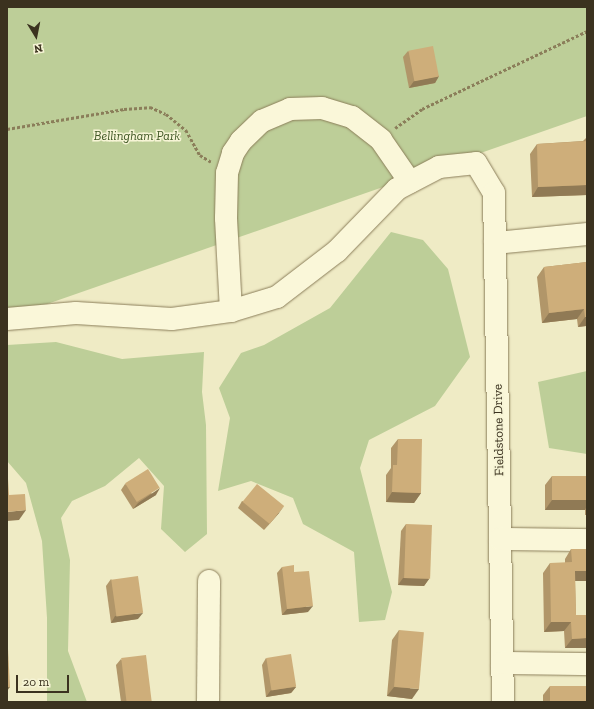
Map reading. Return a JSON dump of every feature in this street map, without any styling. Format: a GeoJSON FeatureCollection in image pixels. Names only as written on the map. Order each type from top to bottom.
{"type":"FeatureCollection","features":[{"type":"Feature","properties":{"kind":"street"},"geometry":{"type":"LineString","coordinates":[[7,319],[76,313],[172,319],[231,311],[277,297],[337,251],[397,189],[410,182],[381,140],[352,117],[322,108],[290,110],[262,121],[241,141],[233,153],[227,173],[226,218],[231,311]]}},
{"type":"Feature","properties":{"kind":"street","name":"Fieldstone Drive"},"geometry":{"type":"LineString","coordinates":[[410,182],[439,167],[476,163],[494,193],[496,243],[502,702]]}},
{"type":"Feature","properties":{"kind":"street"},"geometry":{"type":"LineString","coordinates":[[496,243],[587,234]]}},
{"type":"Feature","properties":{"kind":"street"},"geometry":{"type":"LineString","coordinates":[[500,539],[587,540]]}},
{"type":"Feature","properties":{"kind":"street"},"geometry":{"type":"LineString","coordinates":[[208,702],[209,581]]}},
{"type":"Feature","properties":{"kind":"street"},"geometry":{"type":"LineString","coordinates":[[502,663],[587,664]]}},
{"type":"Feature","properties":{"kind":"path"},"geometry":{"type":"LineString","coordinates":[[381,140],[406,118],[422,109],[587,31]]}},
{"type":"Feature","properties":{"kind":"path"},"geometry":{"type":"LineString","coordinates":[[7,129],[124,109],[150,107],[166,114],[186,130],[200,155],[227,173]]}},
{"type":"Feature","properties":{"kind":"green space","name":"Bellingham Park"},"geometry":{"type":"Polygon","coordinates":[[[7,7],[587,7],[587,116],[7,318],[7,7]]]}},
{"type":"Feature","properties":{"kind":"green space"},"geometry":{"type":"Polygon","coordinates":[[[391,232],[423,240],[448,269],[470,357],[435,406],[369,440],[360,468],[392,592],[385,620],[359,622],[354,552],[303,524],[293,498],[251,481],[218,491],[230,418],[219,388],[241,353],[264,345],[330,308],[391,232]]]}},
{"type":"Feature","properties":{"kind":"green space"},"geometry":{"type":"Polygon","coordinates":[[[56,342],[122,359],[204,352],[202,392],[206,425],[207,534],[185,552],[161,529],[164,486],[139,458],[105,486],[72,501],[61,518],[70,560],[68,651],[87,702],[47,702],[47,618],[42,541],[26,483],[7,461],[7,345],[56,342]]]}},
{"type":"Feature","properties":{"kind":"green space"},"geometry":{"type":"Polygon","coordinates":[[[587,371],[587,454],[549,448],[538,382],[587,371]]]}},
{"type":"Feature","properties":{"kind":"building"},"geometry":{"type":"Polygon","coordinates":[[[433,46],[439,76],[414,81],[408,51],[433,46]]]}},
{"type":"Feature","properties":{"kind":"building"},"geometry":{"type":"Polygon","coordinates":[[[587,141],[587,185],[538,187],[537,144],[587,141]]]}},
{"type":"Feature","properties":{"kind":"building"},"geometry":{"type":"Polygon","coordinates":[[[587,262],[587,317],[585,317],[584,309],[549,313],[544,267],[587,262]]]}},
{"type":"Feature","properties":{"kind":"building"},"geometry":{"type":"Polygon","coordinates":[[[398,439],[422,439],[421,493],[392,492],[393,465],[397,465],[398,439]]]}},
{"type":"Feature","properties":{"kind":"building"},"geometry":{"type":"Polygon","coordinates":[[[7,462],[9,495],[25,494],[26,510],[7,512],[7,462]]]}},
{"type":"Feature","properties":{"kind":"building"},"geometry":{"type":"Polygon","coordinates":[[[148,469],[160,488],[137,502],[125,483],[148,469]]]}},
{"type":"Feature","properties":{"kind":"building"},"geometry":{"type":"Polygon","coordinates":[[[552,476],[587,476],[587,500],[552,500],[552,476]]]}},
{"type":"Feature","properties":{"kind":"building"},"geometry":{"type":"Polygon","coordinates":[[[257,484],[284,506],[270,524],[243,502],[257,484]]]}},
{"type":"Feature","properties":{"kind":"building"},"geometry":{"type":"Polygon","coordinates":[[[406,524],[432,525],[430,579],[404,578],[406,524]]]}},
{"type":"Feature","properties":{"kind":"building"},"geometry":{"type":"Polygon","coordinates":[[[571,549],[587,549],[587,571],[575,571],[576,615],[587,615],[587,638],[572,639],[571,622],[551,622],[550,563],[572,562],[571,549]]]}},
{"type":"Feature","properties":{"kind":"building"},"geometry":{"type":"Polygon","coordinates":[[[294,565],[294,572],[309,571],[313,606],[287,609],[282,567],[294,565]]]}},
{"type":"Feature","properties":{"kind":"building"},"geometry":{"type":"Polygon","coordinates":[[[138,576],[143,613],[116,616],[111,580],[138,576]]]}},
{"type":"Feature","properties":{"kind":"building"},"geometry":{"type":"Polygon","coordinates":[[[399,630],[424,632],[419,689],[394,687],[399,630]]]}},
{"type":"Feature","properties":{"kind":"building"},"geometry":{"type":"Polygon","coordinates":[[[8,649],[10,687],[7,687],[8,649]]]}},
{"type":"Feature","properties":{"kind":"building"},"geometry":{"type":"Polygon","coordinates":[[[291,654],[296,687],[271,691],[266,658],[291,654]]]}},
{"type":"Feature","properties":{"kind":"building"},"geometry":{"type":"Polygon","coordinates":[[[146,655],[152,702],[127,702],[121,658],[146,655]]]}},
{"type":"Feature","properties":{"kind":"building"},"geometry":{"type":"Polygon","coordinates":[[[550,686],[587,686],[587,702],[550,702],[550,686]]]}}]}
